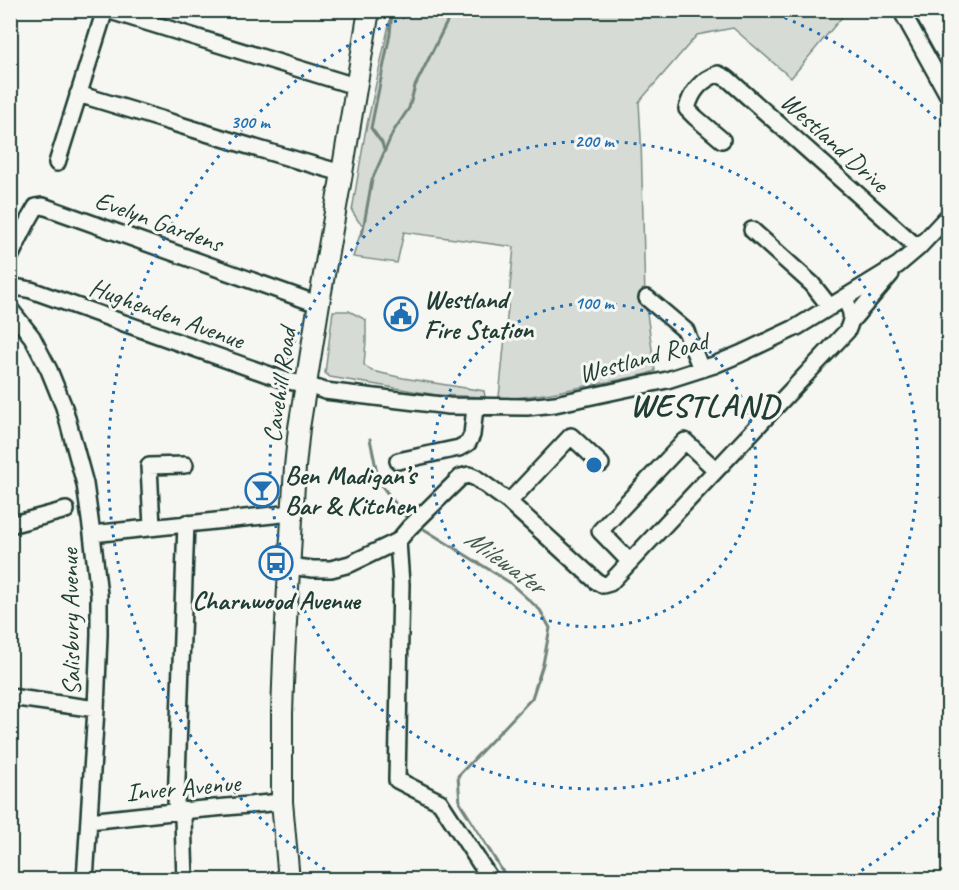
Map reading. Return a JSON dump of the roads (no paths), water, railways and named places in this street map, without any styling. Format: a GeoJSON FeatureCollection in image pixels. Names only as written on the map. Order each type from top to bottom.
{"type":"FeatureCollection","features":[{"type":"Feature","properties":{"kind":"main road","name":"Cavehill Road"},"geometry":{"type":"LineString","coordinates":[[289,879],[282,802],[284,657],[288,566],[299,428],[369,10]]}},
{"type":"Feature","properties":{"kind":"street"},"geometry":{"type":"LineString","coordinates":[[57,163],[106,10],[355,86]]}},
{"type":"Feature","properties":{"kind":"street"},"geometry":{"type":"LineString","coordinates":[[901,10],[948,95]]}},
{"type":"Feature","properties":{"kind":"street","name":"Westland Drive"},"geometry":{"type":"LineString","coordinates":[[722,140],[687,109],[690,97],[707,77],[718,74],[728,79],[918,248]]}},
{"type":"Feature","properties":{"kind":"street"},"geometry":{"type":"LineString","coordinates":[[78,94],[342,173]]}},
{"type":"Feature","properties":{"kind":"street","name":"Evelyn Gardens"},"geometry":{"type":"LineString","coordinates":[[10,257],[36,207],[43,206],[319,303]]}},
{"type":"Feature","properties":{"kind":"street","name":"Westland Road"},"geometry":{"type":"LineString","coordinates":[[307,385],[333,392],[448,406],[527,407],[555,404],[667,380],[740,354],[783,334],[830,307],[898,265],[918,248],[948,216]]}},
{"type":"Feature","properties":{"kind":"street"},"geometry":{"type":"LineString","coordinates":[[752,230],[812,284],[830,307]]}},
{"type":"Feature","properties":{"kind":"street"},"geometry":{"type":"LineString","coordinates":[[288,566],[331,569],[350,564],[398,541],[461,477],[469,475],[509,502],[596,581],[603,585],[610,583],[847,331],[852,320],[898,265]]}},
{"type":"Feature","properties":{"kind":"street","name":"Hughenden Avenue"},"geometry":{"type":"LineString","coordinates":[[10,286],[41,294],[284,380],[307,385]]}},
{"type":"Feature","properties":{"kind":"street"},"geometry":{"type":"LineString","coordinates":[[646,298],[686,331],[701,369]]}},
{"type":"Feature","properties":{"kind":"street"},"geometry":{"type":"LineString","coordinates":[[844,298],[850,309],[852,320]]}},
{"type":"Feature","properties":{"kind":"street","name":"Salisbury Avenue"},"geometry":{"type":"LineString","coordinates":[[10,309],[32,338],[49,370],[64,407],[85,484],[92,534],[99,595],[96,709],[85,879]]}},
{"type":"Feature","properties":{"kind":"street"},"geometry":{"type":"LineString","coordinates":[[398,461],[459,448],[468,443],[472,435],[475,407]]}},
{"type":"Feature","properties":{"kind":"street"},"geometry":{"type":"LineString","coordinates":[[509,502],[571,436],[601,464]]}},
{"type":"Feature","properties":{"kind":"street"},"geometry":{"type":"LineString","coordinates":[[630,562],[600,531],[685,441],[716,470]]}},
{"type":"Feature","properties":{"kind":"street"},"geometry":{"type":"LineString","coordinates":[[152,526],[149,466],[185,465]]}},
{"type":"Feature","properties":{"kind":"street"},"geometry":{"type":"LineString","coordinates":[[10,525],[66,510]]}},
{"type":"Feature","properties":{"kind":"street"},"geometry":{"type":"LineString","coordinates":[[92,534],[292,513]]}},
{"type":"Feature","properties":{"kind":"street"},"geometry":{"type":"LineString","coordinates":[[185,879],[183,818],[176,806],[186,523]]}},
{"type":"Feature","properties":{"kind":"street"},"geometry":{"type":"LineString","coordinates":[[398,541],[401,584],[397,780],[440,802],[491,879]]}},
{"type":"Feature","properties":{"kind":"street"},"geometry":{"type":"LineString","coordinates":[[10,697],[96,709]]}},
{"type":"Feature","properties":{"kind":"street","name":"Inver Avenue"},"geometry":{"type":"LineString","coordinates":[[89,821],[282,802]]}},
{"type":"Feature","properties":{"kind":"waterway","name":"Milewater"},"geometry":{"type":"LineString","coordinates":[[384,150],[382,143],[371,128],[390,34],[392,10]]}},
{"type":"Feature","properties":{"kind":"waterway"},"geometry":{"type":"LineString","coordinates":[[362,235],[372,180],[393,132],[409,108],[415,86],[453,10]]}},
{"type":"Feature","properties":{"kind":"waterway","name":"Milewater"},"geometry":{"type":"LineString","coordinates":[[370,439],[379,482],[404,515],[411,520]]}},
{"type":"Feature","properties":{"kind":"waterway","name":"Milewater"},"geometry":{"type":"LineString","coordinates":[[419,526],[509,582],[540,610],[550,628],[543,664],[532,698],[458,776],[460,803],[508,880]]}},
{"type":"Feature","properties":{"kind":"place","name":"Westland Fire Station"},"geometry":{"type":"Point","coordinates":[401,314]}},
{"type":"Feature","properties":{"kind":"place","name":"Ben Madigan’s Bar & Kitchen"},"geometry":{"type":"Point","coordinates":[262,490]}},
{"type":"Feature","properties":{"kind":"place","name":"Charnwood Avenue"},"geometry":{"type":"Point","coordinates":[276,563]}},
{"type":"Feature","properties":{"kind":"district","name":"WESTLAND"},"geometry":{"type":"Point","coordinates":[705,405]}}]}
